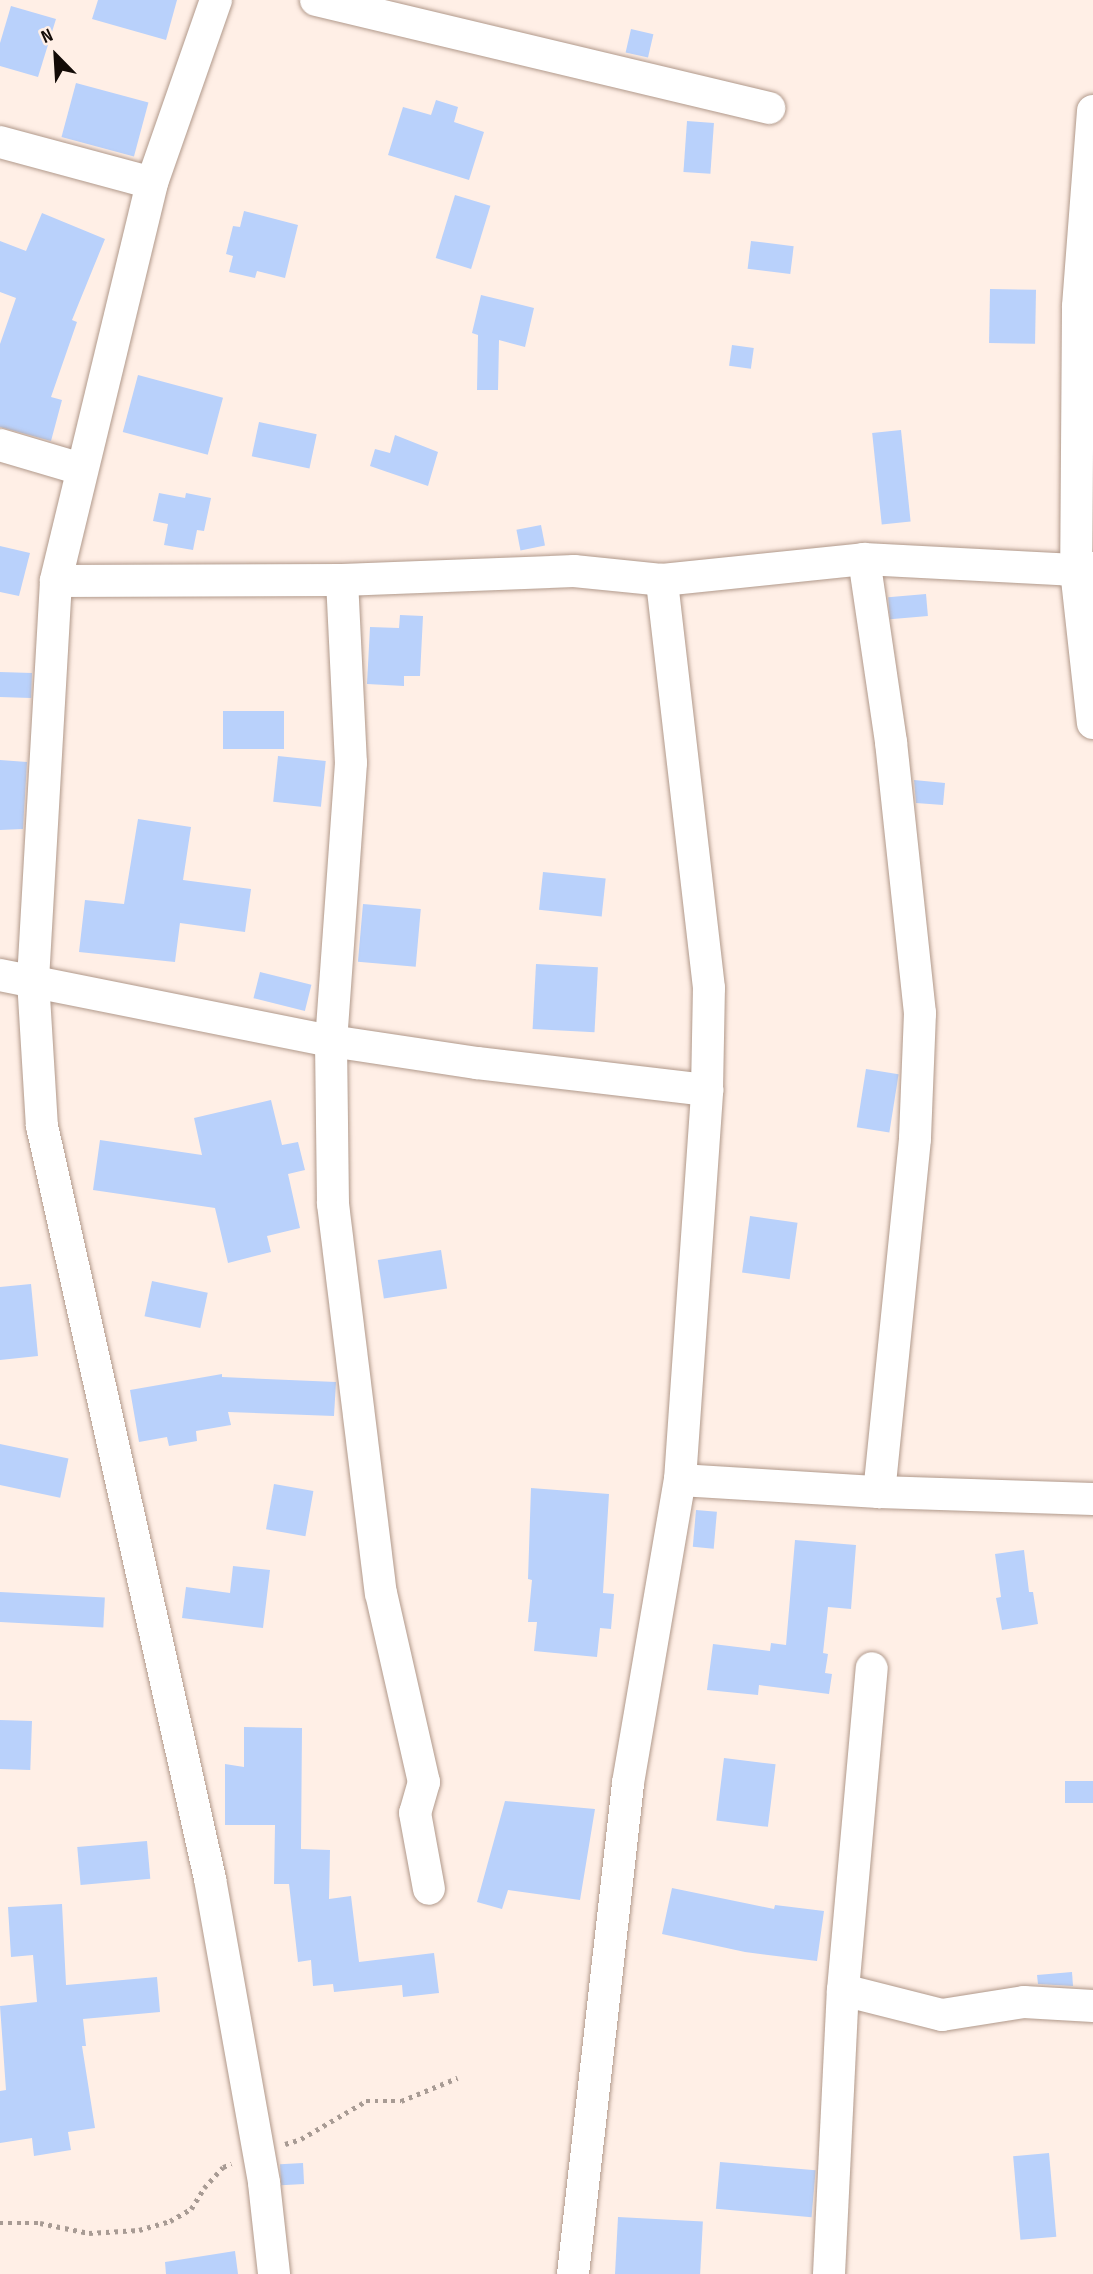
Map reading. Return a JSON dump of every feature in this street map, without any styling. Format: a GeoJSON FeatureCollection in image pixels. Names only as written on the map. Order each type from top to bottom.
{"type":"FeatureCollection","features":[{"type":"Feature","properties":{"kind":"street"},"geometry":{"type":"LineString","coordinates":[[216,0],[152,183],[56,581],[33,980],[42,1126],[210,1879],[264,2183],[274,2274]]}},
{"type":"Feature","properties":{"kind":"street"},"geometry":{"type":"LineString","coordinates":[[316,0],[769,108]]}},
{"type":"Feature","properties":{"kind":"street"},"geometry":{"type":"LineString","coordinates":[[1093,111],[1078,307],[1084,569],[1093,723]]}},
{"type":"Feature","properties":{"kind":"street"},"geometry":{"type":"LineString","coordinates":[[0,142],[152,183]]}},
{"type":"Feature","properties":{"kind":"street"},"geometry":{"type":"LineString","coordinates":[[0,445],[81,469]]}},
{"type":"Feature","properties":{"kind":"street"},"geometry":{"type":"LineString","coordinates":[[56,581],[342,580],[574,571],[662,580],[864,559],[1084,569]]}},
{"type":"Feature","properties":{"kind":"street"},"geometry":{"type":"LineString","coordinates":[[864,559],[891,742],[920,1013],[915,1139],[878,1492]]}},
{"type":"Feature","properties":{"kind":"street"},"geometry":{"type":"LineString","coordinates":[[342,580],[351,763],[331,1041],[333,1203],[349,1352],[381,1593],[424,1782],[415,1813],[429,1889]]}},
{"type":"Feature","properties":{"kind":"street"},"geometry":{"type":"LineString","coordinates":[[573,2274],[628,1783],[680,1480],[707,1090],[709,988],[662,580]]}},
{"type":"Feature","properties":{"kind":"street"},"geometry":{"type":"LineString","coordinates":[[0,975],[331,1041],[477,1063],[707,1090]]}},
{"type":"Feature","properties":{"kind":"street"},"geometry":{"type":"LineString","coordinates":[[680,1480],[878,1492],[1093,1499]]}},
{"type":"Feature","properties":{"kind":"street"},"geometry":{"type":"LineString","coordinates":[[829,2274],[843,1990],[872,1668]]}},
{"type":"Feature","properties":{"kind":"street"},"geometry":{"type":"LineString","coordinates":[[843,1990],[942,2015],[1024,2002],[1093,2006]]}},
{"type":"Feature","properties":{"kind":"building"},"geometry":{"type":"Polygon","coordinates":[[[98,0],[177,0],[166,40],[92,19],[98,0]]]}},
{"type":"Feature","properties":{"kind":"building"},"geometry":{"type":"Polygon","coordinates":[[[11,6],[56,19],[38,77],[0,66],[0,43],[11,6]]]}},
{"type":"Feature","properties":{"kind":"building"},"geometry":{"type":"Polygon","coordinates":[[[631,29],[653,34],[648,58],[626,52],[631,29]]]}},
{"type":"Feature","properties":{"kind":"building"},"geometry":{"type":"Polygon","coordinates":[[[76,83],[148,102],[134,157],[62,137],[76,83]]]}},
{"type":"Feature","properties":{"kind":"building"},"geometry":{"type":"Polygon","coordinates":[[[436,100],[458,107],[454,122],[484,132],[469,180],[388,155],[403,107],[431,115],[436,100]]]}},
{"type":"Feature","properties":{"kind":"building"},"geometry":{"type":"Polygon","coordinates":[[[687,121],[714,123],[710,174],[683,172],[687,121]]]}},
{"type":"Feature","properties":{"kind":"building"},"geometry":{"type":"Polygon","coordinates":[[[455,195],[490,206],[471,269],[436,258],[455,195]]]}},
{"type":"Feature","properties":{"kind":"building"},"geometry":{"type":"Polygon","coordinates":[[[244,211],[298,225],[285,278],[257,271],[255,278],[229,272],[233,256],[226,254],[233,226],[240,227],[244,211]]]}},
{"type":"Feature","properties":{"kind":"building"},"geometry":{"type":"Polygon","coordinates":[[[42,213],[105,239],[72,320],[77,322],[51,397],[62,400],[51,441],[0,427],[0,344],[16,298],[0,292],[0,241],[26,251],[42,213]]]}},
{"type":"Feature","properties":{"kind":"building"},"geometry":{"type":"Polygon","coordinates":[[[751,241],[794,246],[790,274],[748,269],[751,241]]]}},
{"type":"Feature","properties":{"kind":"building"},"geometry":{"type":"Polygon","coordinates":[[[990,289],[1036,290],[1035,344],[989,343],[990,289]]]}},
{"type":"Feature","properties":{"kind":"building"},"geometry":{"type":"Polygon","coordinates":[[[481,295],[534,308],[525,347],[499,340],[498,390],[477,390],[478,335],[472,333],[481,295]]]}},
{"type":"Feature","properties":{"kind":"building"},"geometry":{"type":"Polygon","coordinates":[[[732,345],[754,348],[751,369],[729,366],[732,345]]]}},
{"type":"Feature","properties":{"kind":"building"},"geometry":{"type":"Polygon","coordinates":[[[138,375],[223,398],[208,455],[123,432],[138,375]]]}},
{"type":"Feature","properties":{"kind":"building"},"geometry":{"type":"Polygon","coordinates":[[[259,422],[317,434],[309,469],[252,456],[259,422]]]}},
{"type":"Feature","properties":{"kind":"building"},"geometry":{"type":"Polygon","coordinates":[[[901,430],[911,521],[882,525],[872,433],[901,430]]]}},
{"type":"Feature","properties":{"kind":"building"},"geometry":{"type":"Polygon","coordinates":[[[395,435],[438,452],[428,486],[370,466],[375,449],[390,453],[395,435]]]}},
{"type":"Feature","properties":{"kind":"building"},"geometry":{"type":"Polygon","coordinates":[[[159,493],[185,498],[186,493],[211,498],[204,531],[197,530],[193,550],[164,545],[168,524],[153,521],[159,493]]]}},
{"type":"Feature","properties":{"kind":"building"},"geometry":{"type":"Polygon","coordinates":[[[541,525],[545,546],[520,550],[516,530],[541,525]]]}},
{"type":"Feature","properties":{"kind":"building"},"geometry":{"type":"Polygon","coordinates":[[[0,546],[30,553],[19,596],[0,592],[0,546]]]}},
{"type":"Feature","properties":{"kind":"building"},"geometry":{"type":"Polygon","coordinates":[[[926,594],[928,616],[890,619],[888,597],[926,594]]]}},
{"type":"Feature","properties":{"kind":"building"},"geometry":{"type":"Polygon","coordinates":[[[400,615],[423,616],[420,676],[404,676],[404,686],[367,684],[370,627],[399,628],[400,615]]]}},
{"type":"Feature","properties":{"kind":"building"},"geometry":{"type":"Polygon","coordinates":[[[0,672],[32,673],[31,698],[0,697],[0,672]]]}},
{"type":"Feature","properties":{"kind":"building"},"geometry":{"type":"Polygon","coordinates":[[[223,711],[284,711],[284,749],[223,749],[223,711]]]}},
{"type":"Feature","properties":{"kind":"building"},"geometry":{"type":"Polygon","coordinates":[[[278,756],[326,761],[321,807],[273,802],[278,756]]]}},
{"type":"Feature","properties":{"kind":"building"},"geometry":{"type":"Polygon","coordinates":[[[0,760],[27,762],[23,829],[0,830],[0,760]]]}},
{"type":"Feature","properties":{"kind":"building"},"geometry":{"type":"Polygon","coordinates":[[[914,780],[945,783],[943,805],[916,803],[914,780]]]}},
{"type":"Feature","properties":{"kind":"building"},"geometry":{"type":"Polygon","coordinates":[[[138,819],[191,827],[183,880],[251,889],[245,932],[180,923],[175,962],[79,952],[85,900],[124,904],[138,819]]]}},
{"type":"Feature","properties":{"kind":"building"},"geometry":{"type":"Polygon","coordinates":[[[543,872],[606,879],[602,916],[539,910],[543,872]]]}},
{"type":"Feature","properties":{"kind":"building"},"geometry":{"type":"Polygon","coordinates":[[[363,904],[421,909],[416,967],[358,962],[363,904]]]}},
{"type":"Feature","properties":{"kind":"building"},"geometry":{"type":"Polygon","coordinates":[[[536,964],[598,967],[595,1032],[533,1029],[536,964]]]}},
{"type":"Feature","properties":{"kind":"building"},"geometry":{"type":"Polygon","coordinates":[[[260,972],[311,985],[305,1011],[253,998],[260,972]]]}},
{"type":"Feature","properties":{"kind":"building"},"geometry":{"type":"Polygon","coordinates":[[[866,1069],[899,1074],[889,1132],[857,1127],[866,1069]]]}},
{"type":"Feature","properties":{"kind":"building"},"geometry":{"type":"Polygon","coordinates":[[[271,1100],[282,1145],[298,1142],[305,1170],[288,1174],[300,1228],[267,1236],[271,1252],[228,1263],[215,1208],[93,1190],[100,1140],[202,1155],[194,1118],[271,1100]]]}},
{"type":"Feature","properties":{"kind":"building"},"geometry":{"type":"Polygon","coordinates":[[[750,1216],[798,1223],[790,1279],[742,1272],[750,1216]]]}},
{"type":"Feature","properties":{"kind":"building"},"geometry":{"type":"Polygon","coordinates":[[[441,1250],[447,1289],[384,1299],[378,1260],[441,1250]]]}},
{"type":"Feature","properties":{"kind":"building"},"geometry":{"type":"Polygon","coordinates":[[[152,1281],[208,1293],[200,1328],[145,1316],[152,1281]]]}},
{"type":"Feature","properties":{"kind":"building"},"geometry":{"type":"Polygon","coordinates":[[[31,1284],[38,1356],[0,1360],[0,1287],[31,1284]]]}},
{"type":"Feature","properties":{"kind":"building"},"geometry":{"type":"Polygon","coordinates":[[[222,1374],[222,1377],[336,1382],[334,1416],[228,1412],[231,1425],[196,1431],[197,1441],[169,1446],[167,1437],[139,1442],[130,1390],[222,1374]]]}},
{"type":"Feature","properties":{"kind":"building"},"geometry":{"type":"Polygon","coordinates":[[[0,1444],[68,1459],[60,1498],[0,1485],[0,1444]]]}},
{"type":"Feature","properties":{"kind":"building"},"geometry":{"type":"Polygon","coordinates":[[[274,1484],[313,1491],[305,1536],[266,1529],[274,1484]]]}},
{"type":"Feature","properties":{"kind":"building"},"geometry":{"type":"Polygon","coordinates":[[[531,1488],[609,1494],[603,1593],[614,1594],[611,1629],[600,1628],[597,1657],[534,1651],[537,1622],[528,1622],[532,1580],[528,1579],[531,1488]]]}},
{"type":"Feature","properties":{"kind":"building"},"geometry":{"type":"Polygon","coordinates":[[[696,1510],[717,1512],[714,1549],[693,1547],[696,1510]]]}},
{"type":"Feature","properties":{"kind":"building"},"geometry":{"type":"Polygon","coordinates":[[[795,1540],[856,1545],[851,1609],[828,1607],[823,1653],[828,1654],[825,1673],[832,1674],[829,1694],[759,1685],[758,1695],[707,1690],[713,1644],[770,1651],[771,1643],[786,1645],[795,1540]]]}},
{"type":"Feature","properties":{"kind":"building"},"geometry":{"type":"Polygon","coordinates":[[[1024,1550],[1029,1592],[1033,1592],[1038,1624],[1002,1630],[996,1598],[1001,1597],[995,1554],[1024,1550]]]}},
{"type":"Feature","properties":{"kind":"building"},"geometry":{"type":"Polygon","coordinates":[[[233,1566],[270,1570],[263,1628],[182,1618],[186,1587],[230,1593],[233,1566]]]}},
{"type":"Feature","properties":{"kind":"building"},"geometry":{"type":"Polygon","coordinates":[[[0,1592],[105,1597],[103,1627],[0,1622],[0,1592]]]}},
{"type":"Feature","properties":{"kind":"building"},"geometry":{"type":"Polygon","coordinates":[[[0,1720],[32,1721],[30,1770],[0,1769],[0,1720]]]}},
{"type":"Feature","properties":{"kind":"building"},"geometry":{"type":"Polygon","coordinates":[[[244,1727],[302,1728],[301,1849],[330,1850],[329,1899],[351,1896],[359,1962],[434,1953],[439,1993],[403,1997],[402,1985],[334,1992],[333,1984],[313,1986],[311,1960],[298,1962],[289,1884],[274,1884],[275,1825],[225,1825],[225,1764],[244,1767],[244,1727]]]}},
{"type":"Feature","properties":{"kind":"building"},"geometry":{"type":"Polygon","coordinates":[[[724,1758],[776,1764],[768,1827],[716,1821],[724,1758]]]}},
{"type":"Feature","properties":{"kind":"building"},"geometry":{"type":"Polygon","coordinates":[[[1065,1781],[1093,1781],[1093,1803],[1065,1803],[1065,1781]]]}},
{"type":"Feature","properties":{"kind":"building"},"geometry":{"type":"Polygon","coordinates":[[[505,1801],[595,1809],[580,1900],[508,1890],[502,1909],[477,1902],[505,1801]]]}},
{"type":"Feature","properties":{"kind":"building"},"geometry":{"type":"Polygon","coordinates":[[[147,1841],[150,1879],[81,1885],[77,1847],[147,1841]]]}},
{"type":"Feature","properties":{"kind":"building"},"geometry":{"type":"Polygon","coordinates":[[[672,1888],[774,1909],[775,1905],[824,1911],[817,1961],[745,1952],[662,1934],[672,1888]]]}},
{"type":"Feature","properties":{"kind":"building"},"geometry":{"type":"Polygon","coordinates":[[[62,1904],[66,1985],[157,1977],[160,2012],[83,2019],[86,2046],[82,2046],[95,2128],[68,2132],[71,2150],[34,2156],[32,2138],[0,2143],[0,2091],[6,2090],[0,2006],[37,2002],[33,1955],[11,1957],[8,1907],[62,1904]]]}},
{"type":"Feature","properties":{"kind":"building"},"geometry":{"type":"Polygon","coordinates":[[[1072,1972],[1073,1986],[1038,1984],[1037,1975],[1072,1972]]]}},
{"type":"Feature","properties":{"kind":"building"},"geometry":{"type":"Polygon","coordinates":[[[1049,2153],[1056,2237],[1020,2240],[1013,2156],[1049,2153]]]}},
{"type":"Feature","properties":{"kind":"building"},"geometry":{"type":"Polygon","coordinates":[[[720,2162],[816,2170],[812,2217],[716,2209],[720,2162]]]}},
{"type":"Feature","properties":{"kind":"building"},"geometry":{"type":"Polygon","coordinates":[[[303,2163],[304,2184],[281,2185],[280,2164],[303,2163]]]}},
{"type":"Feature","properties":{"kind":"building"},"geometry":{"type":"Polygon","coordinates":[[[618,2217],[703,2221],[700,2274],[615,2274],[618,2217]]]}},
{"type":"Feature","properties":{"kind":"building"},"geometry":{"type":"Polygon","coordinates":[[[235,2251],[238,2274],[166,2274],[165,2262],[235,2251]]]}}]}
